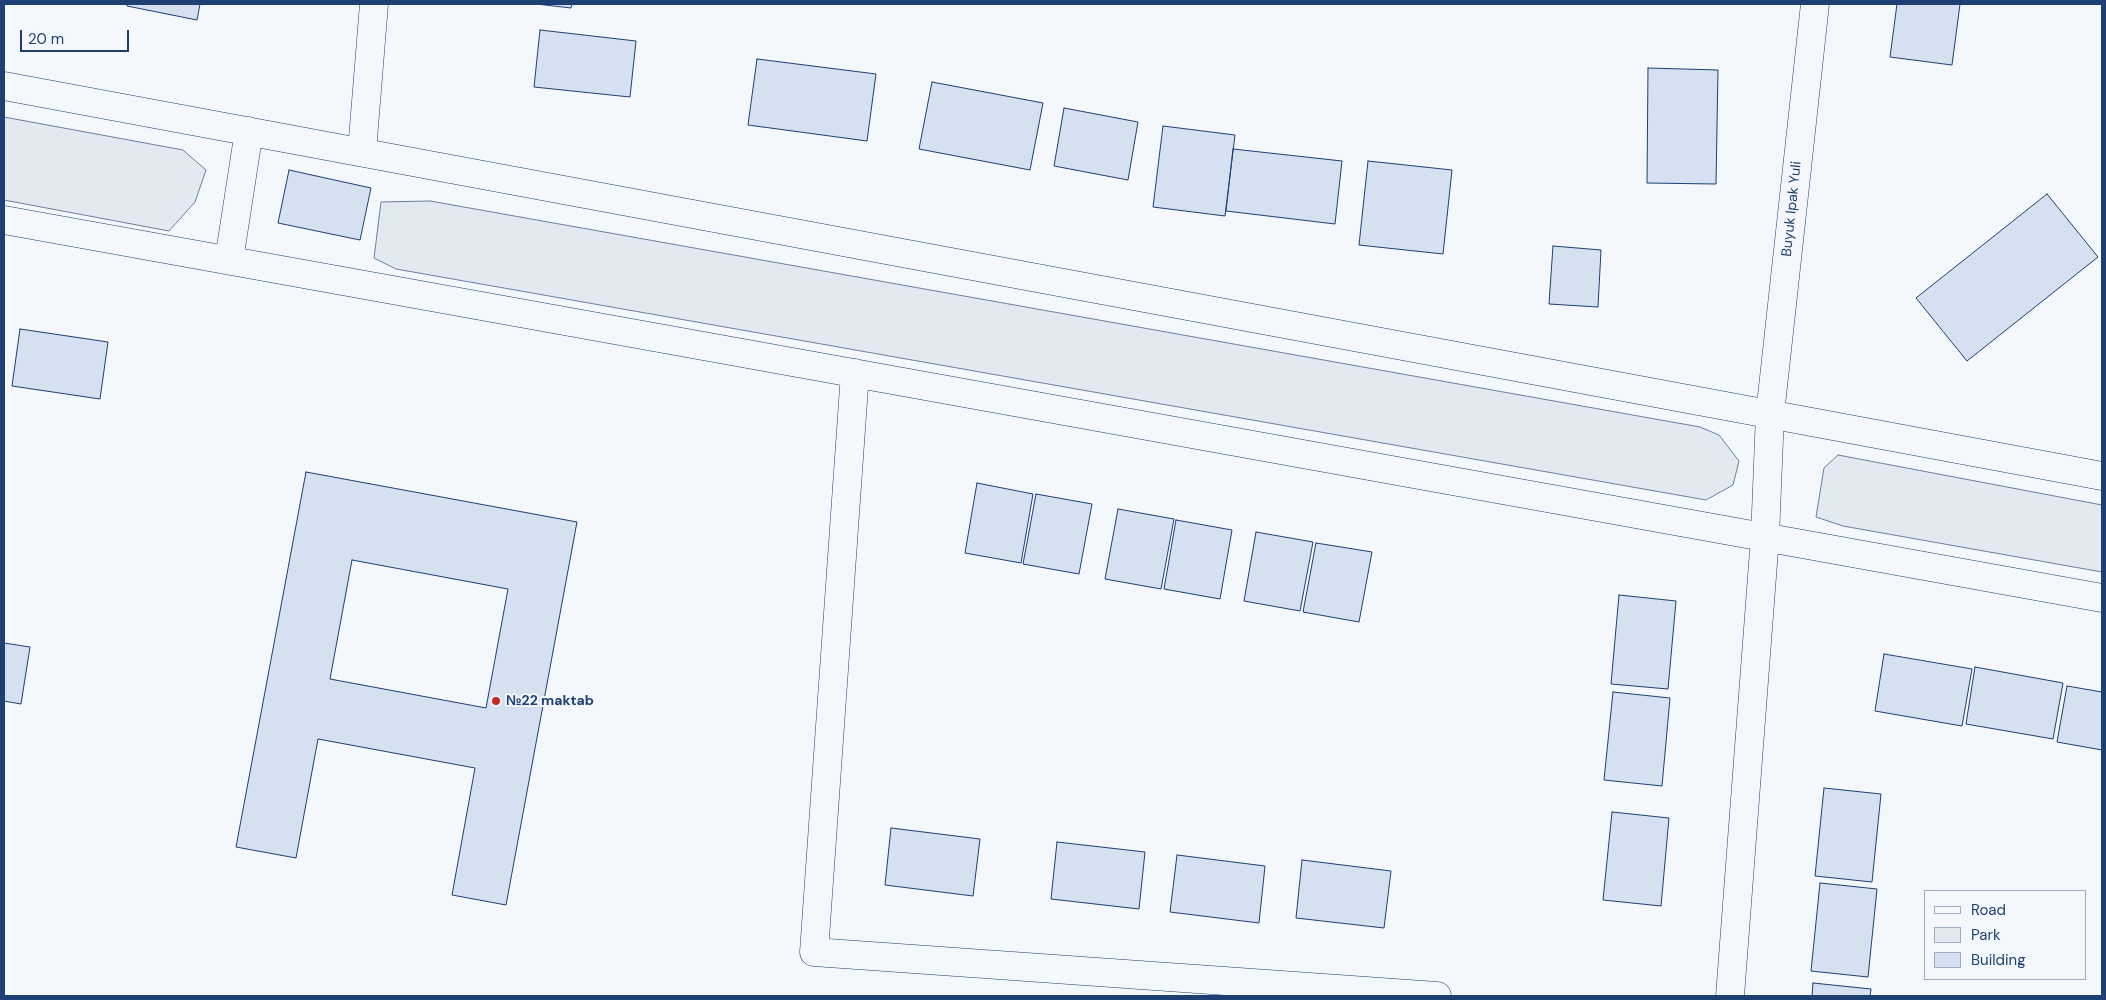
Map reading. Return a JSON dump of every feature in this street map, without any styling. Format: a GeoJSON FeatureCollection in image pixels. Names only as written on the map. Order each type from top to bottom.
{"type":"FeatureCollection","features":[{"type":"Feature","properties":{"kind":"street"},"geometry":{"type":"LineString","coordinates":[[362,151],[374,4]]}},
{"type":"Feature","properties":{"kind":"street","name":"Buyuk Ipak Yuli"},"geometry":{"type":"LineString","coordinates":[[1730,996],[1765,537],[1770,414],[1815,4]]}},
{"type":"Feature","properties":{"kind":"street"},"geometry":{"type":"LineString","coordinates":[[4,86],[362,151],[2102,476]]}},
{"type":"Feature","properties":{"kind":"street"},"geometry":{"type":"LineString","coordinates":[[229,260],[249,131]]}},
{"type":"Feature","properties":{"kind":"street"},"geometry":{"type":"LineString","coordinates":[[4,220],[2102,598]]}},
{"type":"Feature","properties":{"kind":"street"},"geometry":{"type":"LineString","coordinates":[[855,373],[814,952],[1141,986],[1437,996]]}},
{"type":"Feature","properties":{"kind":"green space"},"geometry":{"type":"Polygon","coordinates":[[[4,117],[183,150],[206,170],[195,202],[169,231],[4,200],[4,117]]]}},
{"type":"Feature","properties":{"kind":"green space"},"geometry":{"type":"Polygon","coordinates":[[[430,201],[1700,427],[1719,435],[1739,461],[1733,485],[1706,500],[396,269],[374,258],[381,202],[430,201]]]}},
{"type":"Feature","properties":{"kind":"green space"},"geometry":{"type":"Polygon","coordinates":[[[1838,455],[2102,505],[2102,572],[1843,526],[1816,517],[1824,468],[1838,455]]]}},
{"type":"Feature","properties":{"kind":"building"},"geometry":{"type":"Polygon","coordinates":[[[127,4],[200,4],[197,20],[127,6],[127,4]]]}},
{"type":"Feature","properties":{"kind":"building"},"geometry":{"type":"Polygon","coordinates":[[[536,4],[572,4],[571,8],[536,4]]]}},
{"type":"Feature","properties":{"kind":"building"},"geometry":{"type":"Polygon","coordinates":[[[1897,4],[1960,4],[1952,65],[1890,57],[1897,4]]]}},
{"type":"Feature","properties":{"kind":"building"},"geometry":{"type":"Polygon","coordinates":[[[540,30],[636,41],[630,97],[534,87],[540,30]]]}},
{"type":"Feature","properties":{"kind":"building"},"geometry":{"type":"Polygon","coordinates":[[[757,59],[876,74],[867,141],[748,125],[757,59]]]}},
{"type":"Feature","properties":{"kind":"building"},"geometry":{"type":"Polygon","coordinates":[[[1648,68],[1718,70],[1716,184],[1647,183],[1648,68]]]}},
{"type":"Feature","properties":{"kind":"building"},"geometry":{"type":"Polygon","coordinates":[[[932,82],[1043,103],[1030,170],[919,149],[932,82]]]}},
{"type":"Feature","properties":{"kind":"building"},"geometry":{"type":"Polygon","coordinates":[[[1064,108],[1138,122],[1128,180],[1054,166],[1064,108]]]}},
{"type":"Feature","properties":{"kind":"building"},"geometry":{"type":"Polygon","coordinates":[[[1163,126],[1235,135],[1225,216],[1153,207],[1163,126]]]}},
{"type":"Feature","properties":{"kind":"building"},"geometry":{"type":"Polygon","coordinates":[[[1233,149],[1342,161],[1335,224],[1226,211],[1233,149]]]}},
{"type":"Feature","properties":{"kind":"building"},"geometry":{"type":"Polygon","coordinates":[[[1368,161],[1452,170],[1443,254],[1359,245],[1368,161]]]}},
{"type":"Feature","properties":{"kind":"building"},"geometry":{"type":"Polygon","coordinates":[[[289,170],[371,188],[360,240],[278,223],[289,170]]]}},
{"type":"Feature","properties":{"kind":"building"},"geometry":{"type":"Polygon","coordinates":[[[2047,194],[2098,257],[1967,361],[1916,298],[2047,194]]]}},
{"type":"Feature","properties":{"kind":"building"},"geometry":{"type":"Polygon","coordinates":[[[1553,246],[1601,250],[1598,307],[1549,304],[1553,246]]]}},
{"type":"Feature","properties":{"kind":"building"},"geometry":{"type":"Polygon","coordinates":[[[20,329],[108,342],[100,399],[12,386],[20,329]]]}},
{"type":"Feature","properties":{"kind":"building"},"geometry":{"type":"Polygon","coordinates":[[[306,472],[577,522],[506,905],[452,895],[475,768],[318,739],[296,858],[236,847],[306,472]],[[352,560],[330,679],[486,708],[508,589],[352,560]]]}},
{"type":"Feature","properties":{"kind":"building"},"geometry":{"type":"Polygon","coordinates":[[[977,483],[1033,494],[1021,563],[965,553],[977,483]]]}},
{"type":"Feature","properties":{"kind":"building"},"geometry":{"type":"Polygon","coordinates":[[[1036,494],[1092,504],[1079,574],[1023,564],[1036,494]]]}},
{"type":"Feature","properties":{"kind":"building"},"geometry":{"type":"Polygon","coordinates":[[[1118,509],[1174,519],[1161,589],[1105,579],[1118,509]]]}},
{"type":"Feature","properties":{"kind":"building"},"geometry":{"type":"Polygon","coordinates":[[[1176,520],[1232,530],[1220,599],[1164,589],[1176,520]]]}},
{"type":"Feature","properties":{"kind":"building"},"geometry":{"type":"Polygon","coordinates":[[[1256,532],[1313,542],[1300,611],[1244,601],[1256,532]]]}},
{"type":"Feature","properties":{"kind":"building"},"geometry":{"type":"Polygon","coordinates":[[[1316,543],[1372,552],[1359,622],[1303,612],[1316,543]]]}},
{"type":"Feature","properties":{"kind":"building"},"geometry":{"type":"Polygon","coordinates":[[[1619,595],[1676,601],[1668,689],[1611,684],[1619,595]]]}},
{"type":"Feature","properties":{"kind":"building"},"geometry":{"type":"Polygon","coordinates":[[[4,643],[30,647],[21,704],[4,701],[4,643]]]}},
{"type":"Feature","properties":{"kind":"building"},"geometry":{"type":"Polygon","coordinates":[[[1884,654],[1972,669],[1962,726],[1875,711],[1884,654]]]}},
{"type":"Feature","properties":{"kind":"building"},"geometry":{"type":"Polygon","coordinates":[[[1975,667],[2063,683],[2053,739],[1966,724],[1975,667]]]}},
{"type":"Feature","properties":{"kind":"building"},"geometry":{"type":"Polygon","coordinates":[[[2067,686],[2102,692],[2102,750],[2057,742],[2067,686]]]}},
{"type":"Feature","properties":{"kind":"building"},"geometry":{"type":"Polygon","coordinates":[[[1613,692],[1670,698],[1662,786],[1604,780],[1613,692]]]}},
{"type":"Feature","properties":{"kind":"building"},"geometry":{"type":"Polygon","coordinates":[[[1824,788],[1881,794],[1872,882],[1815,876],[1824,788]]]}},
{"type":"Feature","properties":{"kind":"building"},"geometry":{"type":"Polygon","coordinates":[[[1612,812],[1669,818],[1661,906],[1603,900],[1612,812]]]}},
{"type":"Feature","properties":{"kind":"building"},"geometry":{"type":"Polygon","coordinates":[[[891,828],[980,839],[973,896],[885,885],[891,828]]]}},
{"type":"Feature","properties":{"kind":"building"},"geometry":{"type":"Polygon","coordinates":[[[1057,842],[1145,852],[1139,909],[1051,899],[1057,842]]]}},
{"type":"Feature","properties":{"kind":"building"},"geometry":{"type":"Polygon","coordinates":[[[1177,855],[1265,866],[1259,923],[1170,912],[1177,855]]]}},
{"type":"Feature","properties":{"kind":"building"},"geometry":{"type":"Polygon","coordinates":[[[1302,860],[1391,871],[1384,928],[1296,918],[1302,860]]]}},
{"type":"Feature","properties":{"kind":"building"},"geometry":{"type":"Polygon","coordinates":[[[1820,883],[1877,889],[1868,977],[1811,971],[1820,883]]]}},
{"type":"Feature","properties":{"kind":"building"},"geometry":{"type":"Polygon","coordinates":[[[1813,983],[1871,989],[1870,996],[1812,996],[1813,983]]]}},
{"type":"Feature","properties":{"kind":"place","name":"№22 maktab"},"geometry":{"type":"Point","coordinates":[496,701]}}]}
